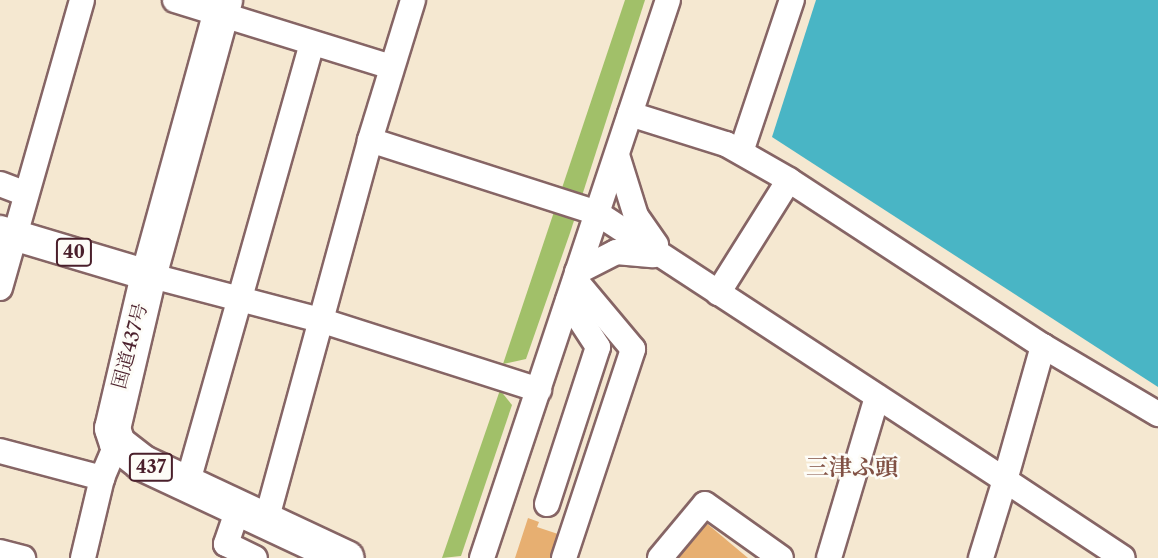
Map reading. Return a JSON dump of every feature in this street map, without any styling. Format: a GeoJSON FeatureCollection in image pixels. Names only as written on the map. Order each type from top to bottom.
{"type":"FeatureCollection","features":[{"type":"Feature","properties":{"kind":"highway","name":"国道437号"},"geometry":{"type":"LineString","coordinates":[[117,443],[112,414],[222,8]]}},
{"type":"Feature","properties":{"kind":"highway","name":"437"},"geometry":{"type":"LineString","coordinates":[[117,443],[141,462],[246,517],[346,558]]}},
{"type":"Feature","properties":{"kind":"main road","name":"40"},"geometry":{"type":"LineString","coordinates":[[6,232],[148,275]]}},
{"type":"Feature","properties":{"kind":"street"},"geometry":{"type":"LineString","coordinates":[[0,288],[6,232],[24,193],[82,0]]}},
{"type":"Feature","properties":{"kind":"street"},"geometry":{"type":"LineString","coordinates":[[175,0],[222,8],[312,43],[391,67]]}},
{"type":"Feature","properties":{"kind":"street"},"geometry":{"type":"LineString","coordinates":[[255,558],[226,544],[246,517],[320,320],[391,67],[414,0]]}},
{"type":"Feature","properties":{"kind":"street"},"geometry":{"type":"LineString","coordinates":[[482,558],[668,0]]}},
{"type":"Feature","properties":{"kind":"street"},"geometry":{"type":"LineString","coordinates":[[741,152],[792,0]]}},
{"type":"Feature","properties":{"kind":"street"},"geometry":{"type":"LineString","coordinates":[[187,485],[312,43]]}},
{"type":"Feature","properties":{"kind":"street"},"geometry":{"type":"LineString","coordinates":[[630,114],[741,152],[789,180],[1043,346],[1158,414]]}},
{"type":"Feature","properties":{"kind":"street"},"geometry":{"type":"LineString","coordinates":[[370,140],[597,213],[1123,558]]}},
{"type":"Feature","properties":{"kind":"street"},"geometry":{"type":"LineString","coordinates":[[617,154],[636,216],[667,260]]}},
{"type":"Feature","properties":{"kind":"street"},"geometry":{"type":"LineString","coordinates":[[718,293],[789,180]]}},
{"type":"Feature","properties":{"kind":"street"},"geometry":{"type":"LineString","coordinates":[[0,184],[24,193]]}},
{"type":"Feature","properties":{"kind":"street"},"geometry":{"type":"LineString","coordinates":[[573,284],[600,257],[628,250],[667,260]]}},
{"type":"Feature","properties":{"kind":"street"},"geometry":{"type":"LineString","coordinates":[[148,275],[320,320],[539,390]]}},
{"type":"Feature","properties":{"kind":"street"},"geometry":{"type":"LineString","coordinates":[[547,504],[598,347],[573,284]]}},
{"type":"Feature","properties":{"kind":"street"},"geometry":{"type":"LineString","coordinates":[[564,558],[632,349],[573,284]]}},
{"type":"Feature","properties":{"kind":"street"},"geometry":{"type":"LineString","coordinates":[[981,558],[1043,346]]}},
{"type":"Feature","properties":{"kind":"street"},"geometry":{"type":"LineString","coordinates":[[829,558],[877,397]]}},
{"type":"Feature","properties":{"kind":"street"},"geometry":{"type":"LineString","coordinates":[[83,558],[102,478],[117,443]]}},
{"type":"Feature","properties":{"kind":"street"},"geometry":{"type":"LineString","coordinates":[[0,450],[102,478]]}},
{"type":"Feature","properties":{"kind":"street"},"geometry":{"type":"LineString","coordinates":[[660,558],[705,504],[780,558]]}},
{"type":"Feature","properties":{"kind":"street"},"geometry":{"type":"LineString","coordinates":[[246,517],[312,558]]}},
{"type":"Feature","properties":{"kind":"street"},"geometry":{"type":"LineString","coordinates":[[0,552],[23,558]]}},
{"type":"Feature","properties":{"kind":"green space"},"geometry":{"type":"Polygon","coordinates":[[[625,0],[645,0],[570,233],[526,359],[503,364],[625,0]]]}},
{"type":"Feature","properties":{"kind":"green space"},"geometry":{"type":"Polygon","coordinates":[[[500,390],[512,405],[461,556],[442,558],[500,390]]]}},
{"type":"Feature","properties":{"kind":"water"},"geometry":{"type":"Polygon","coordinates":[[[816,0],[1158,0],[1158,387],[772,137],[816,0]]]}},
{"type":"Feature","properties":{"kind":"building"},"geometry":{"type":"Polygon","coordinates":[[[528,518],[539,522],[537,527],[561,535],[553,558],[515,558],[528,518]]]}},
{"type":"Feature","properties":{"kind":"building"},"geometry":{"type":"Polygon","coordinates":[[[705,522],[748,558],[674,558],[705,522]]]}},
{"type":"Feature","properties":{"kind":"district","name":"三津ふ頭"},"geometry":{"type":"Point","coordinates":[852,467]}}]}
